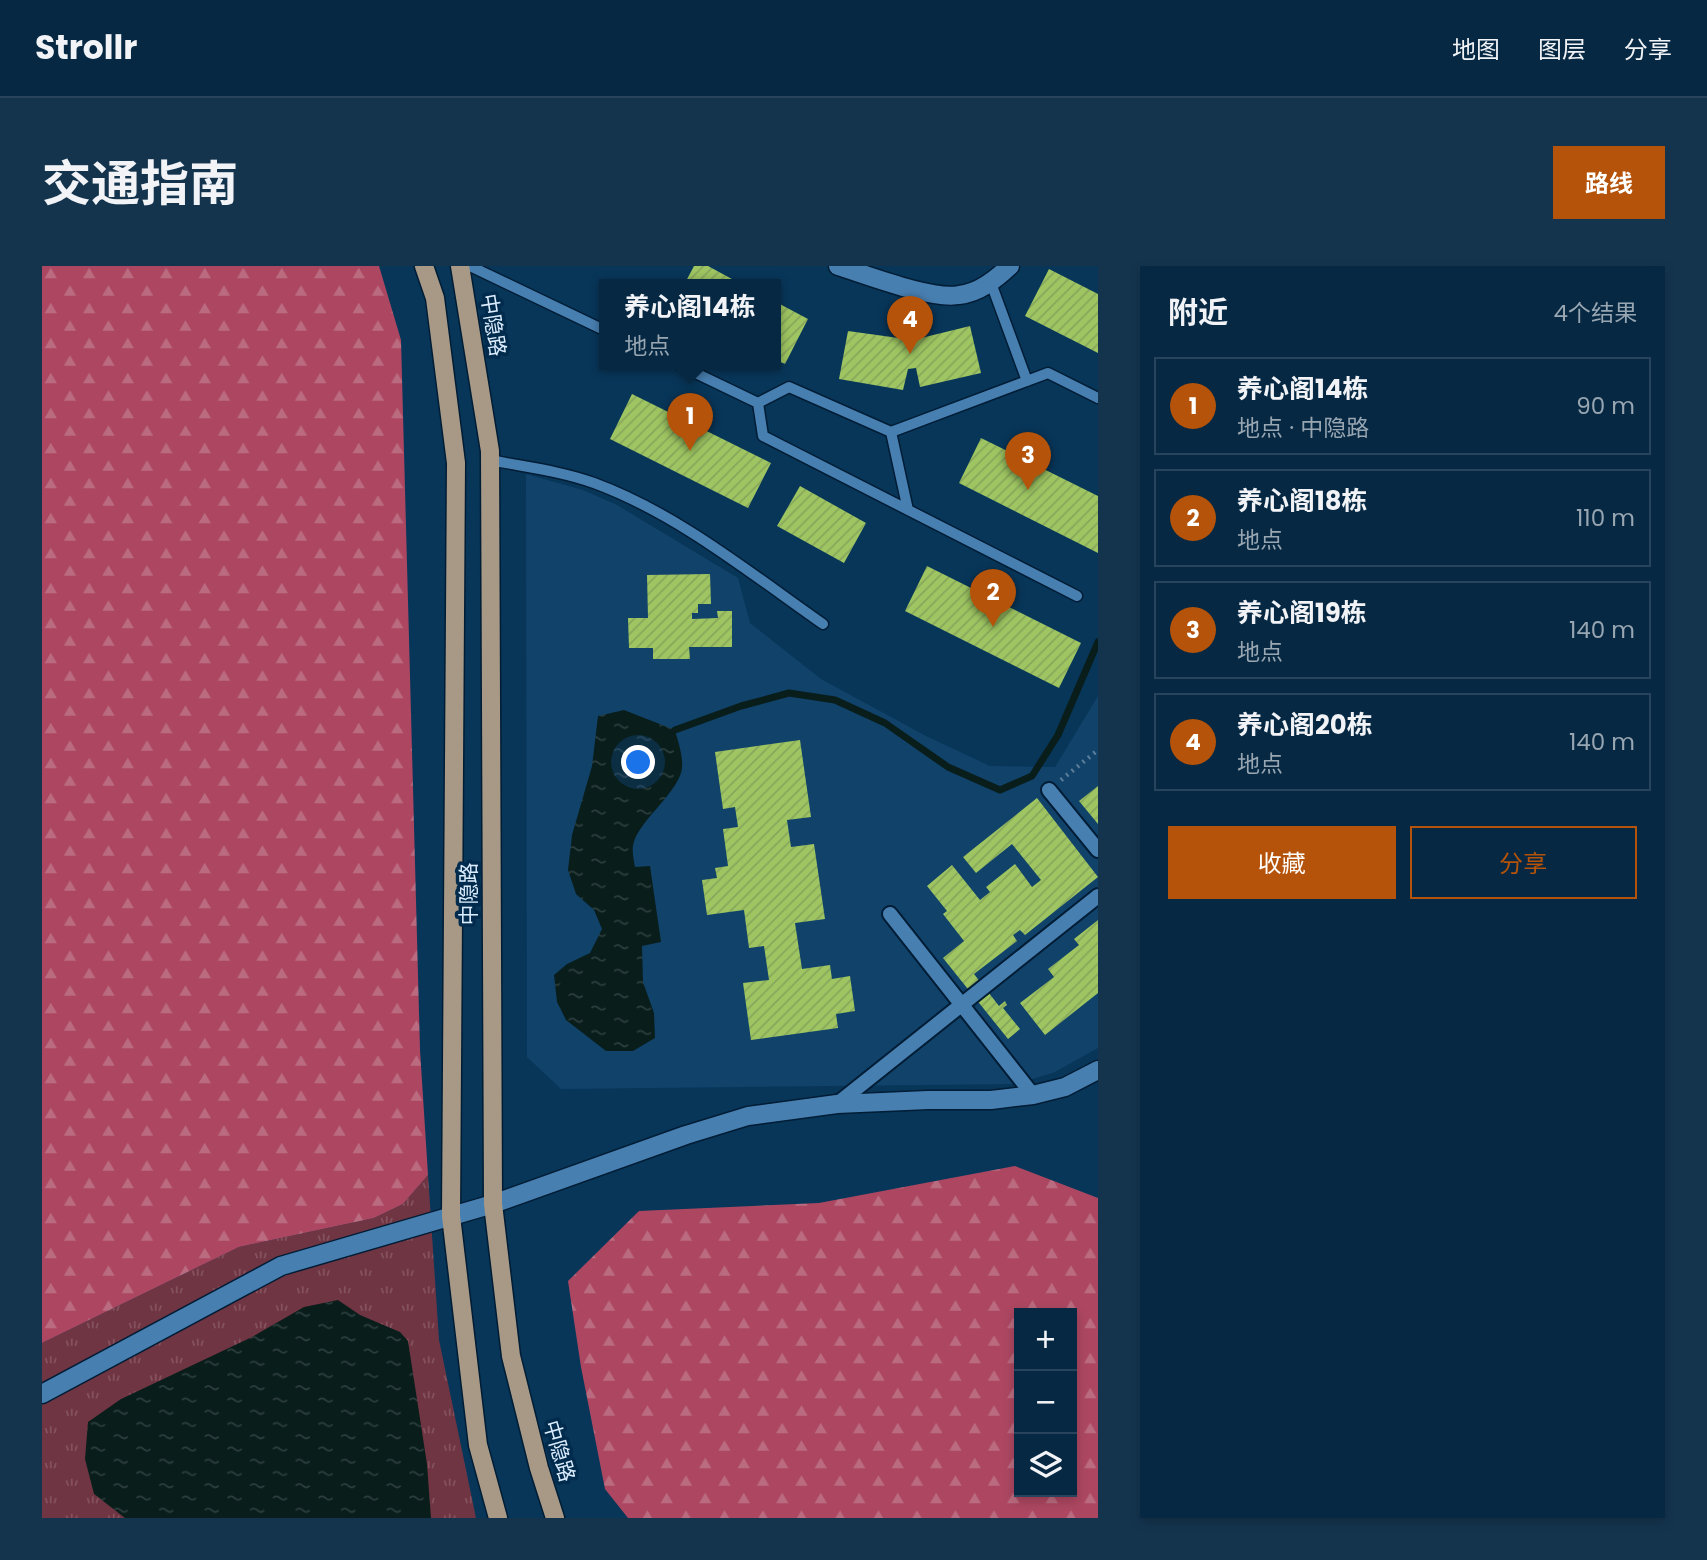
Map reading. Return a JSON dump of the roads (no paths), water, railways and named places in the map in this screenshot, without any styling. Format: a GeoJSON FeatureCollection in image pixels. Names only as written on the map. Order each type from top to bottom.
{"type":"FeatureCollection","features":[{"type":"Feature","properties":{"kind":"main road","name":"中隐路"},"geometry":{"type":"LineString","coordinates":[[424,266],[435,298],[456,464],[451,1216],[478,1445],[498,1518]]}},
{"type":"Feature","properties":{"kind":"main road","name":"中隐路"},"geometry":{"type":"LineString","coordinates":[[460,266],[490,460],[493,1203],[510,1356],[555,1518]]}},
{"type":"Feature","properties":{"kind":"street"},"geometry":{"type":"LineString","coordinates":[[838,266],[921,291],[959,296],[991,283],[1010,266]]}},
{"type":"Feature","properties":{"kind":"street"},"geometry":{"type":"LineString","coordinates":[[1049,790],[1098,850]]}},
{"type":"Feature","properties":{"kind":"street"},"geometry":{"type":"LineString","coordinates":[[837,1104],[1098,895]]}},
{"type":"Feature","properties":{"kind":"street"},"geometry":{"type":"LineString","coordinates":[[890,914],[1033,1096]]}},
{"type":"Feature","properties":{"kind":"street"},"geometry":{"type":"LineString","coordinates":[[42,1394],[281,1266],[493,1203],[686,1135],[748,1116],[837,1104],[991,1100],[1033,1096],[1065,1087],[1098,1070]]}},
{"type":"Feature","properties":{"kind":"lane"},"geometry":{"type":"LineString","coordinates":[[470,266],[599,328]]}},
{"type":"Feature","properties":{"kind":"lane"},"geometry":{"type":"LineString","coordinates":[[991,283],[1027,381]]}},
{"type":"Feature","properties":{"kind":"lane"},"geometry":{"type":"LineString","coordinates":[[689,370],[758,403]]}},
{"type":"Feature","properties":{"kind":"lane"},"geometry":{"type":"LineString","coordinates":[[758,403],[789,387],[891,432],[1048,373],[1098,398]]}},
{"type":"Feature","properties":{"kind":"lane"},"geometry":{"type":"LineString","coordinates":[[758,403],[763,436],[1076,596]]}},
{"type":"Feature","properties":{"kind":"lane"},"geometry":{"type":"LineString","coordinates":[[891,432],[908,510]]}},
{"type":"Feature","properties":{"kind":"lane"},"geometry":{"type":"LineString","coordinates":[[490,460],[594,483],[641,503],[713,547],[823,624]]}},
{"type":"Feature","properties":{"kind":"water"},"geometry":{"type":"Polygon","coordinates":[[[624,710],[675,730],[682,768],[671,791],[636,837],[633,848],[635,867],[650,866],[661,942],[642,946],[643,982],[654,1013],[655,1038],[633,1051],[606,1051],[566,1020],[557,1002],[554,975],[567,964],[590,953],[602,929],[594,910],[576,894],[568,870],[572,835],[592,766],[598,716],[624,710]]]}},
{"type":"Feature","properties":{"kind":"water"},"geometry":{"type":"Polygon","coordinates":[[[338,1300],[360,1315],[400,1332],[408,1341],[427,1464],[431,1518],[125,1518],[94,1494],[85,1459],[88,1422],[121,1399],[252,1337],[304,1307],[338,1300]]]}},
{"type":"Feature","properties":{"kind":"waterway"},"geometry":{"type":"LineString","coordinates":[[675,730],[741,706],[789,693],[835,700],[885,723],[948,767],[1000,790],[1032,776],[1058,735],[1098,642]]}},
{"type":"Feature","properties":{"kind":"place","name":"养心阁20栋"},"geometry":{"type":"Point","coordinates":[910,354]}},
{"type":"Feature","properties":{"kind":"place","name":"养心阁14栋"},"geometry":{"type":"Point","coordinates":[690,451]}},
{"type":"Feature","properties":{"kind":"place","name":"养心阁19栋"},"geometry":{"type":"Point","coordinates":[1028,490]}},
{"type":"Feature","properties":{"kind":"place","name":"养心阁18栋"},"geometry":{"type":"Point","coordinates":[993,627]}}]}
